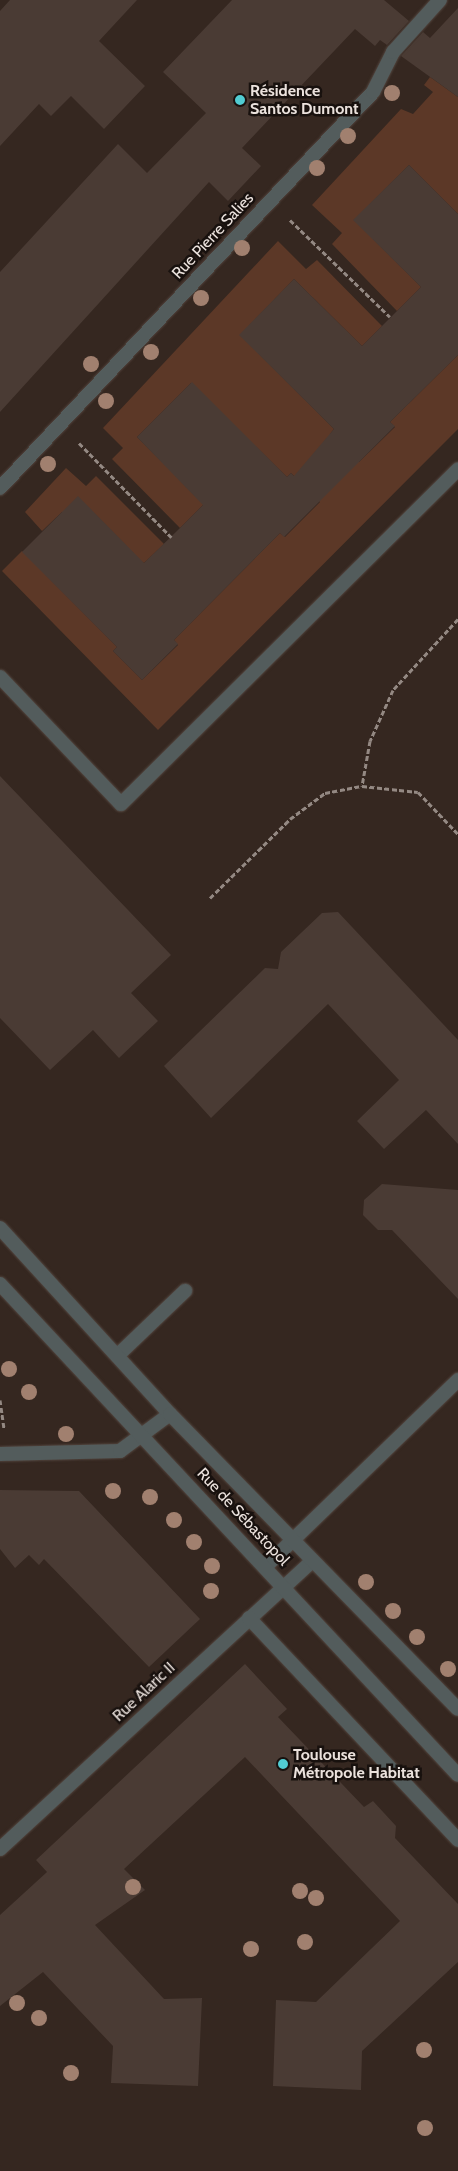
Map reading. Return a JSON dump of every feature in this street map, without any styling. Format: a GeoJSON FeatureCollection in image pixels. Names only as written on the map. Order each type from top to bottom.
{"type":"FeatureCollection","features":[{"type":"Feature","properties":{"kind":"street","name":"Rue Pierre Salies"},"geometry":{"type":"LineString","coordinates":[[0,488],[373,92],[393,52],[440,0]]}},
{"type":"Feature","properties":{"kind":"street"},"geometry":{"type":"LineString","coordinates":[[0,677],[121,804],[458,469]]}},
{"type":"Feature","properties":{"kind":"street","name":"Rue de Sébastopol"},"geometry":{"type":"LineString","coordinates":[[0,1228],[170,1414],[458,1709]]}},
{"type":"Feature","properties":{"kind":"street","name":"Rue de Sébastopol"},"geometry":{"type":"LineString","coordinates":[[0,1284],[284,1586],[458,1775]]}},
{"type":"Feature","properties":{"kind":"street"},"geometry":{"type":"LineString","coordinates":[[118,1355],[185,1291]]}},
{"type":"Feature","properties":{"kind":"street"},"geometry":{"type":"LineString","coordinates":[[266,1567],[458,1380]]}},
{"type":"Feature","properties":{"kind":"street"},"geometry":{"type":"LineString","coordinates":[[0,1454],[120,1451],[144,1437],[170,1414]]}},
{"type":"Feature","properties":{"kind":"street","name":"Rue Alaric II"},"geometry":{"type":"LineString","coordinates":[[0,1849],[312,1561]]}},
{"type":"Feature","properties":{"kind":"street"},"geometry":{"type":"LineString","coordinates":[[249,1618],[458,1840]]}},
{"type":"Feature","properties":{"kind":"path"},"geometry":{"type":"LineString","coordinates":[[270,201],[390,318]]}},
{"type":"Feature","properties":{"kind":"path"},"geometry":{"type":"LineString","coordinates":[[60,425],[171,537]]}},
{"type":"Feature","properties":{"kind":"path"},"geometry":{"type":"LineString","coordinates":[[362,786],[370,741],[393,690],[458,619]]}},
{"type":"Feature","properties":{"kind":"path"},"geometry":{"type":"LineString","coordinates":[[210,898],[290,819],[325,793],[362,786],[418,792],[458,834]]}},
{"type":"Feature","properties":{"kind":"shaded area"},"geometry":{"type":"Polygon","coordinates":[[[430,77],[458,97],[458,214],[409,165],[354,220],[421,287],[397,311],[332,244],[342,233],[312,205],[401,109],[413,114],[433,92],[424,85],[430,77]]]}},
{"type":"Feature","properties":{"kind":"shaded area"},"geometry":{"type":"Polygon","coordinates":[[[278,241],[306,269],[317,260],[382,326],[362,346],[294,279],[240,335],[334,429],[330,434],[359,462],[395,427],[390,422],[458,355],[458,429],[158,730],[2,571],[22,551],[117,647],[113,651],[142,680],[178,645],[174,640],[280,533],[285,537],[320,502],[291,473],[287,477],[191,383],[137,437],[204,504],[180,528],[112,459],[123,448],[103,428],[278,241]]]}},
{"type":"Feature","properties":{"kind":"shaded area"},"geometry":{"type":"Polygon","coordinates":[[[66,468],[86,486],[96,476],[164,544],[144,563],[62,512],[42,531],[25,512],[66,468]]]}},
{"type":"Feature","properties":{"kind":"building"},"geometry":{"type":"Polygon","coordinates":[[[10,0],[137,0],[99,41],[145,86],[104,129],[71,96],[51,116],[39,104],[0,146],[0,11],[10,0]]]}},
{"type":"Feature","properties":{"kind":"building"},"geometry":{"type":"Polygon","coordinates":[[[232,0],[384,0],[409,21],[387,45],[380,40],[375,46],[355,29],[242,148],[261,166],[228,201],[209,182],[0,412],[0,272],[118,144],[147,173],[206,113],[163,72],[232,0]]]}},
{"type":"Feature","properties":{"kind":"building"},"geometry":{"type":"Polygon","coordinates":[[[458,8],[458,97],[401,56],[423,32],[430,38],[458,8]]]}},
{"type":"Feature","properties":{"kind":"building"},"geometry":{"type":"Polygon","coordinates":[[[409,165],[458,214],[458,355],[390,422],[395,426],[284,537],[280,533],[174,640],[178,644],[142,680],[113,651],[117,647],[22,552],[78,496],[144,563],[203,505],[137,437],[192,382],[287,477],[291,473],[294,476],[334,429],[239,335],[294,279],[362,346],[421,287],[353,220],[409,165]]]}},
{"type":"Feature","properties":{"kind":"building"},"geometry":{"type":"Polygon","coordinates":[[[0,776],[171,955],[131,993],[158,1021],[119,1058],[93,1030],[50,1070],[0,1018],[0,776]]]}},
{"type":"Feature","properties":{"kind":"building"},"geometry":{"type":"Polygon","coordinates":[[[338,912],[458,1040],[458,1144],[426,1110],[384,1149],[357,1121],[399,1080],[328,1004],[211,1118],[164,1066],[265,968],[278,969],[281,952],[322,913],[338,912]]]}},
{"type":"Feature","properties":{"kind":"building"},"geometry":{"type":"Polygon","coordinates":[[[382,1184],[458,1190],[458,1299],[392,1230],[378,1230],[363,1215],[364,1200],[382,1184]]]}},
{"type":"Feature","properties":{"kind":"building"},"geometry":{"type":"Polygon","coordinates":[[[0,1490],[79,1491],[200,1619],[149,1667],[44,1559],[39,1565],[29,1555],[15,1568],[0,1549],[0,1490]]]}},
{"type":"Feature","properties":{"kind":"building"},"geometry":{"type":"Polygon","coordinates":[[[245,1664],[287,1709],[278,1717],[364,1807],[373,1801],[396,1826],[395,1838],[458,1904],[458,1962],[362,2051],[361,2090],[273,2086],[276,2000],[316,2002],[400,1921],[245,1757],[124,1869],[145,1890],[95,1925],[164,1999],[202,1998],[198,2086],[111,2083],[113,2046],[43,1972],[0,2006],[0,1915],[47,1872],[36,1860],[245,1664]]]}},
{"type":"Feature","properties":{"kind":"place","name":"Résidence Santos Dumont"},"geometry":{"type":"Point","coordinates":[240,100]}},
{"type":"Feature","properties":{"kind":"place","name":"Toulouse Métropole Habitat"},"geometry":{"type":"Point","coordinates":[283,1764]}}]}
